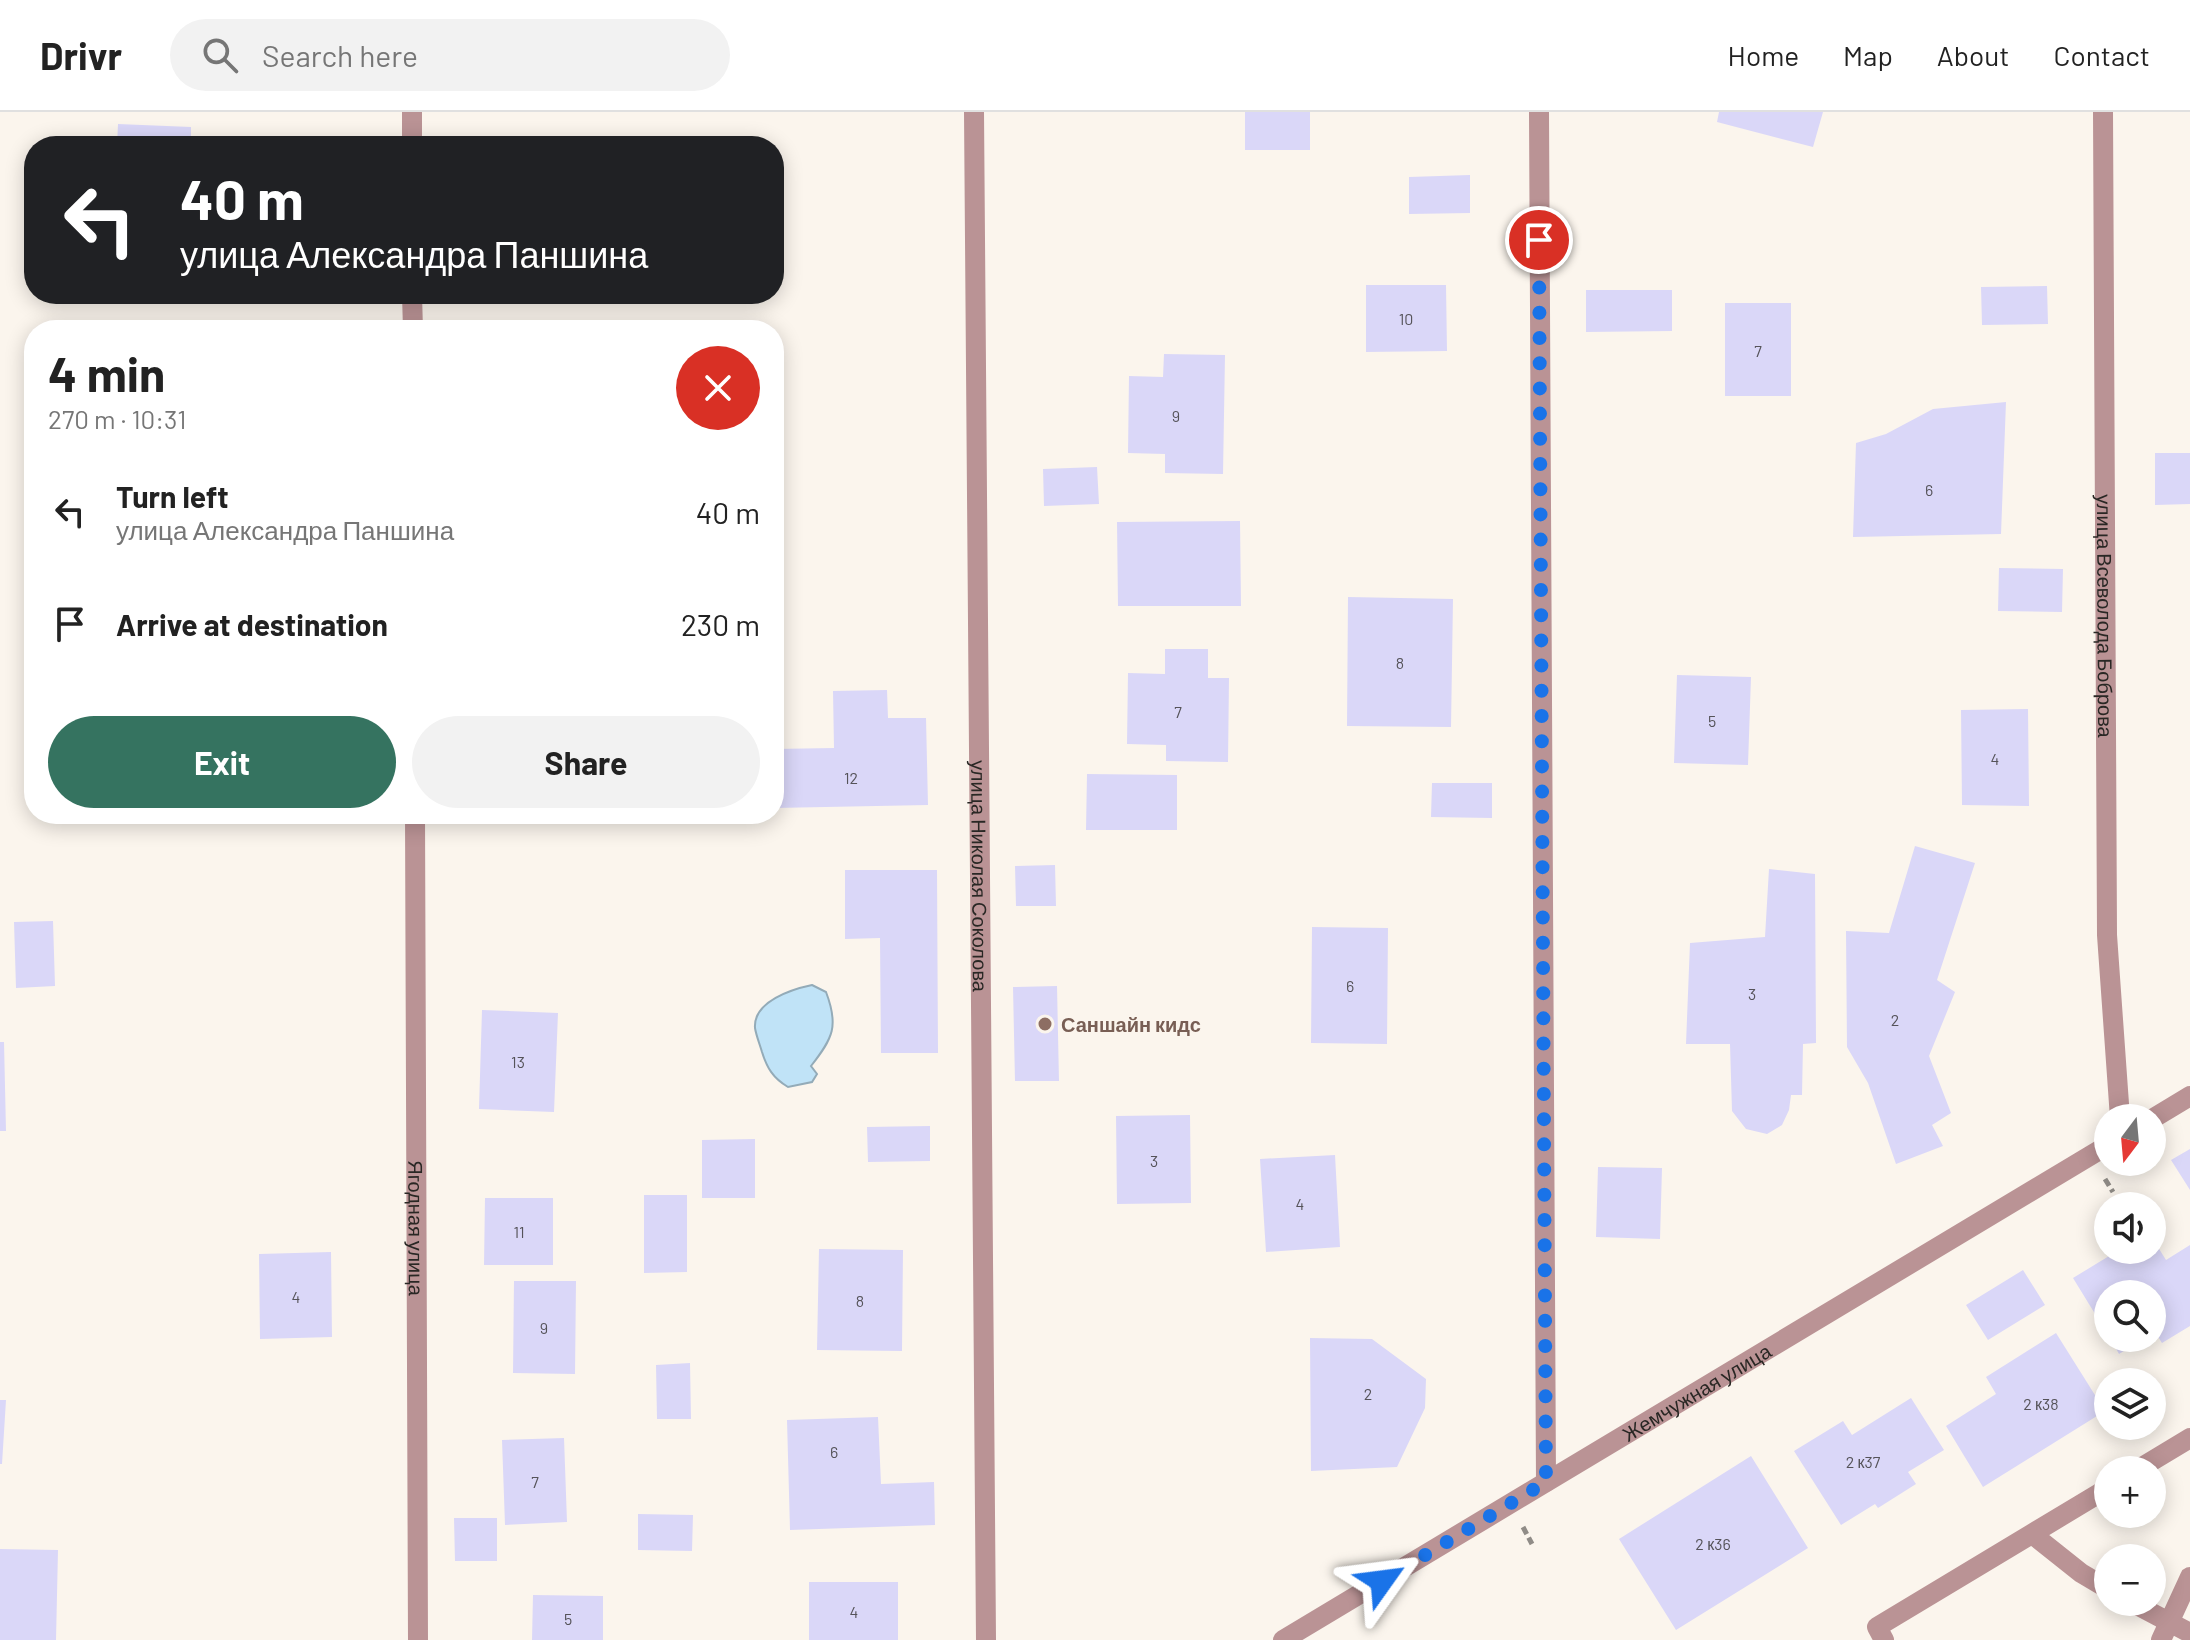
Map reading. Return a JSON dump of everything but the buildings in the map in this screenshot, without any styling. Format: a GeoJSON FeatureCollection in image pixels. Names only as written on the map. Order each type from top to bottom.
{"type":"FeatureCollection","features":[{"type":"Feature","properties":{"kind":"street"},"geometry":{"type":"LineString","coordinates":[[412,112],[412,136]]}},
{"type":"Feature","properties":{"kind":"street","name":"улица Николая Соколова"},"geometry":{"type":"LineString","coordinates":[[974,112],[986,1640]]}},
{"type":"Feature","properties":{"kind":"street"},"geometry":{"type":"LineString","coordinates":[[1539,112],[1546,1482]]}},
{"type":"Feature","properties":{"kind":"street","name":"улица Всеволода Боброва"},"geometry":{"type":"LineString","coordinates":[[2103,112],[2107,935],[2119,1104]]}},
{"type":"Feature","properties":{"kind":"street","name":"Ягодная улица"},"geometry":{"type":"LineString","coordinates":[[415,824],[418,1640]]}},
{"type":"Feature","properties":{"kind":"street"},"geometry":{"type":"LineString","coordinates":[[2166,1111],[2190,1096]]}},
{"type":"Feature","properties":{"kind":"street","name":"Жемчужная улица"},"geometry":{"type":"LineString","coordinates":[[1283,1640],[2094,1153]]}},
{"type":"Feature","properties":{"kind":"street"},"geometry":{"type":"LineString","coordinates":[[2160,1456],[2190,1438]]}},
{"type":"Feature","properties":{"kind":"street"},"geometry":{"type":"LineString","coordinates":[[1884,1640],[1877,1627],[2094,1496]]}},
{"type":"Feature","properties":{"kind":"street"},"geometry":{"type":"LineString","coordinates":[[2032,1534],[2094,1581]]}},
{"type":"Feature","properties":{"kind":"street"},"geometry":{"type":"LineString","coordinates":[[2165,1632],[2190,1577]]}},
{"type":"Feature","properties":{"kind":"street"},"geometry":{"type":"LineString","coordinates":[[2147,1616],[2165,1632],[2190,1633]]}},
{"type":"Feature","properties":{"kind":"path"},"geometry":{"type":"LineString","coordinates":[[2104,1176],[2113,1192]]}},
{"type":"Feature","properties":{"kind":"path"},"geometry":{"type":"LineString","coordinates":[[1521,1523],[1532,1544]]}},
{"type":"Feature","properties":{"kind":"water"},"geometry":{"type":"Polygon","coordinates":[[[812,985],[826,992],[832,1014],[832,1031],[811,1066],[817,1074],[812,1082],[788,1087],[774,1076],[766,1063],[755,1028],[756,1019],[760,1010],[776,998],[812,985]]]}},
{"type":"Feature","properties":{"kind":"place","name":"Саншайн кидс"},"geometry":{"type":"Point","coordinates":[1045,1024]}},
{"type":"Feature","properties":{"kind":"route"},"geometry":{"type":"LineString","coordinates":[[1382,1581],[1546,1482],[1539,240]]}}]}
